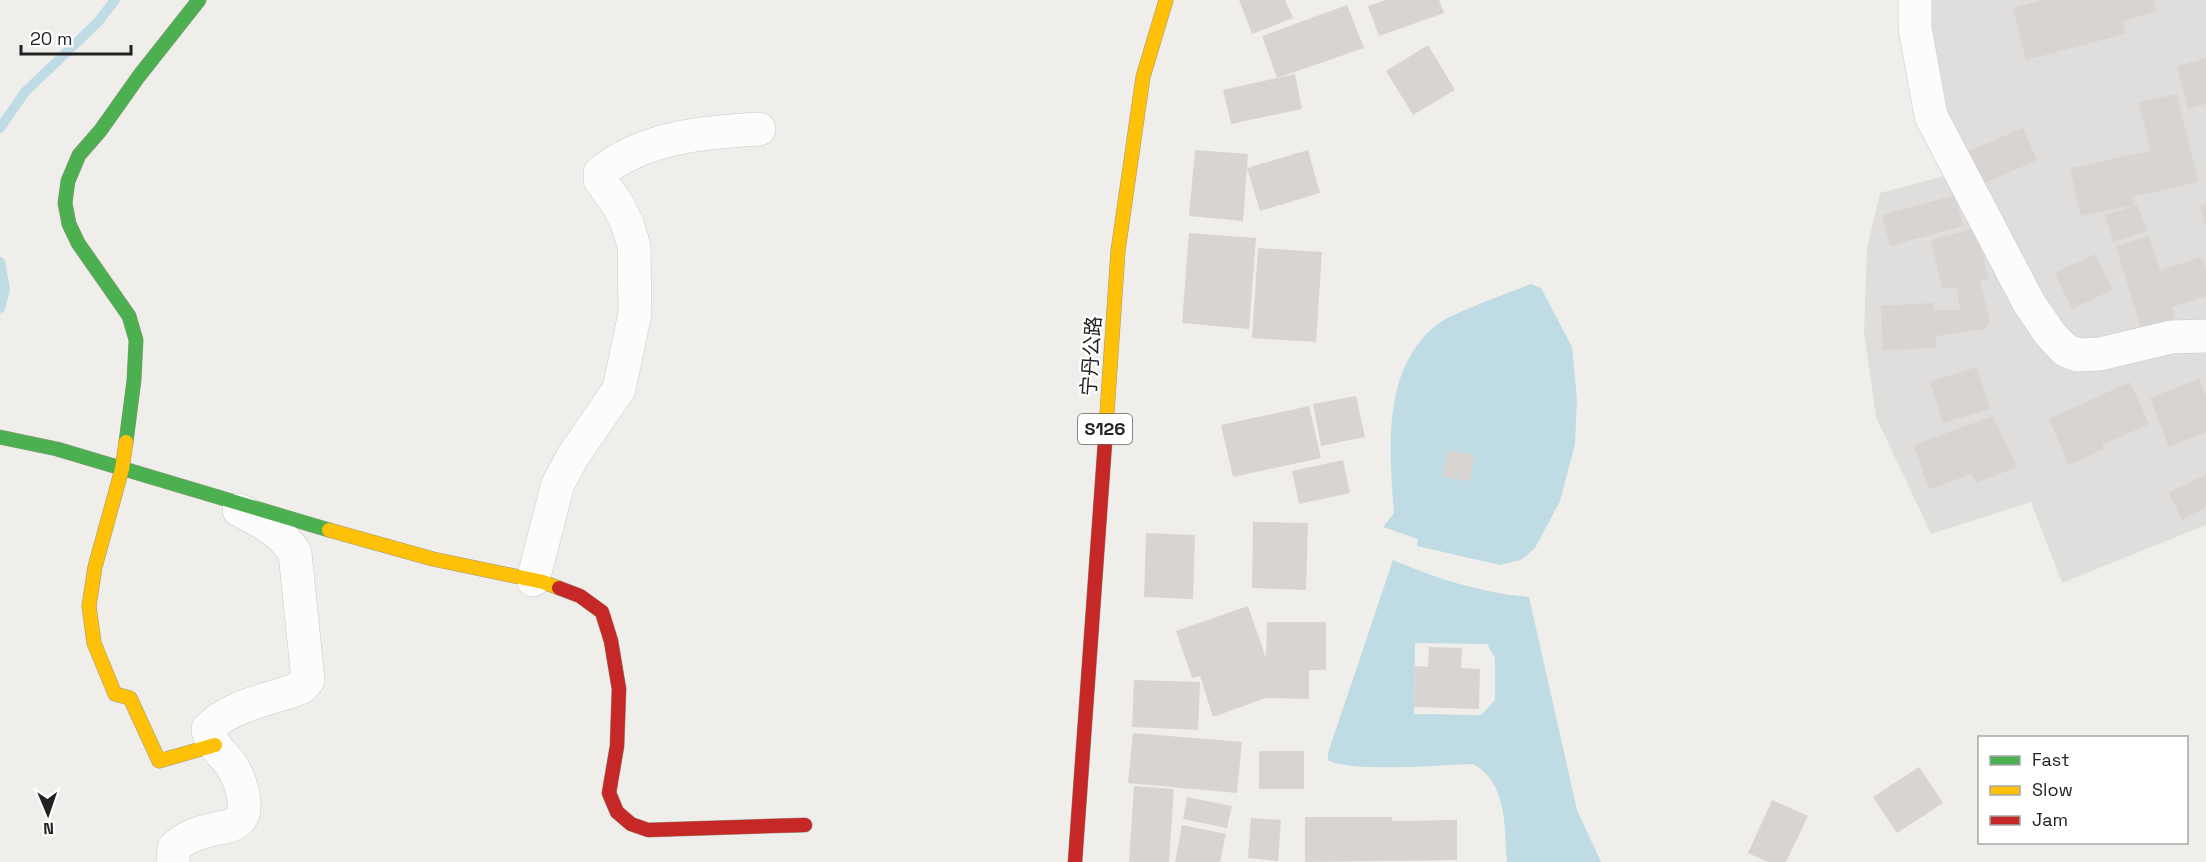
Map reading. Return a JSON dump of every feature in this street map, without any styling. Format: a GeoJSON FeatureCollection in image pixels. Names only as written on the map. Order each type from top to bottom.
{"type":"FeatureCollection","features":[{"type":"Feature","properties":{"kind":"street"},"geometry":{"type":"LineString","coordinates":[[199,0],[139,76],[100,131],[79,155],[68,181],[64,203],[69,225],[78,243],[129,316],[136,340],[134,380],[123,469],[95,567],[89,606],[94,644],[115,694],[130,698],[159,761],[215,745]]}},
{"type":"Feature","properties":{"kind":"street","name":"宁丹公路"},"geometry":{"type":"LineString","coordinates":[[1075,862],[1118,251],[1143,77],[1166,0]]}},
{"type":"Feature","properties":{"kind":"street"},"geometry":{"type":"LineString","coordinates":[[1915,0],[1915,28],[1931,116],[2029,303],[2050,334],[2065,350],[2078,355],[2100,354],[2170,337],[2206,336]]}},
{"type":"Feature","properties":{"kind":"street"},"geometry":{"type":"LineString","coordinates":[[532,580],[558,484],[573,456],[619,388],[635,313],[634,246],[627,223],[618,205],[600,180],[600,173],[634,152],[673,139],[730,130],[759,129]]}},
{"type":"Feature","properties":{"kind":"street"},"geometry":{"type":"LineString","coordinates":[[0,437],[57,449],[207,495],[433,559],[532,580],[580,596],[602,612],[611,641],[619,689],[617,746],[609,793],[617,812],[631,824],[648,830],[805,825]]}},
{"type":"Feature","properties":{"kind":"street"},"geometry":{"type":"LineString","coordinates":[[173,862],[174,848],[184,839],[238,822],[242,814],[244,801],[241,786],[233,767],[208,736],[208,729],[214,722],[232,712],[302,687],[308,680],[295,553],[288,541],[269,526],[207,495]]}},
{"type":"Feature","properties":{"kind":"shaded area"},"geometry":{"type":"Polygon","coordinates":[[[1902,0],[2206,0],[2206,525],[2062,583],[2031,502],[1931,534],[1876,417],[1864,332],[1867,248],[1880,193],[1944,176],[1902,0]]]}},
{"type":"Feature","properties":{"kind":"water"},"geometry":{"type":"Polygon","coordinates":[[[1531,284],[1541,288],[1572,347],[1577,399],[1575,444],[1560,501],[1535,548],[1521,560],[1500,565],[1417,546],[1418,539],[1383,527],[1394,513],[1391,462],[1393,409],[1399,383],[1408,360],[1422,339],[1444,320],[1531,284]]]}},
{"type":"Feature","properties":{"kind":"water"},"geometry":{"type":"Polygon","coordinates":[[[1393,560],[1460,584],[1529,597],[1577,810],[1601,862],[1507,862],[1504,821],[1498,794],[1493,782],[1473,764],[1356,766],[1328,760],[1328,753],[1393,560]],[[1415,643],[1414,714],[1481,715],[1495,700],[1495,658],[1487,644],[1415,643]]]}},
{"type":"Feature","properties":{"kind":"building"},"geometry":{"type":"Polygon","coordinates":[[[1239,0],[1285,0],[1293,18],[1252,34],[1239,0]]]}},
{"type":"Feature","properties":{"kind":"building"},"geometry":{"type":"Polygon","coordinates":[[[1385,0],[1439,0],[1444,13],[1379,36],[1368,6],[1385,0]]]}},
{"type":"Feature","properties":{"kind":"building"},"geometry":{"type":"Polygon","coordinates":[[[2042,0],[2153,0],[2156,11],[2122,21],[2125,34],[2026,60],[2013,8],[2042,0]]]}},
{"type":"Feature","properties":{"kind":"building"},"geometry":{"type":"Polygon","coordinates":[[[1347,5],[1364,48],[1277,78],[1262,36],[1347,5]]]}},
{"type":"Feature","properties":{"kind":"building"},"geometry":{"type":"Polygon","coordinates":[[[1428,45],[1455,90],[1413,115],[1386,71],[1428,45]]]}},
{"type":"Feature","properties":{"kind":"building"},"geometry":{"type":"Polygon","coordinates":[[[2206,58],[2206,104],[2188,109],[2177,66],[2206,58]]]}},
{"type":"Feature","properties":{"kind":"building"},"geometry":{"type":"Polygon","coordinates":[[[1295,74],[1302,109],[1231,124],[1223,90],[1295,74]]]}},
{"type":"Feature","properties":{"kind":"building"},"geometry":{"type":"Polygon","coordinates":[[[2177,94],[2198,182],[2132,197],[2134,205],[2081,216],[2070,168],[2151,151],[2139,102],[2177,94]]]}},
{"type":"Feature","properties":{"kind":"building"},"geometry":{"type":"Polygon","coordinates":[[[2023,128],[2037,160],[1980,185],[1966,152],[2023,128]]]}},
{"type":"Feature","properties":{"kind":"building"},"geometry":{"type":"Polygon","coordinates":[[[1195,150],[1248,154],[1243,221],[1189,216],[1195,150]]]}},
{"type":"Feature","properties":{"kind":"building"},"geometry":{"type":"Polygon","coordinates":[[[1308,150],[1320,193],[1260,211],[1247,168],[1308,150]]]}},
{"type":"Feature","properties":{"kind":"building"},"geometry":{"type":"Polygon","coordinates":[[[1955,195],[1963,226],[1890,246],[1882,215],[1955,195]]]}},
{"type":"Feature","properties":{"kind":"building"},"geometry":{"type":"Polygon","coordinates":[[[2206,204],[2206,225],[2205,225],[2200,206],[2206,204]]]}},
{"type":"Feature","properties":{"kind":"building"},"geometry":{"type":"Polygon","coordinates":[[[2137,205],[2147,231],[2113,242],[2105,215],[2137,205]]]}},
{"type":"Feature","properties":{"kind":"building"},"geometry":{"type":"Polygon","coordinates":[[[1976,228],[1989,279],[1980,281],[1990,322],[1985,329],[1936,336],[1936,348],[1883,350],[1881,306],[1934,303],[1934,310],[1960,310],[1957,288],[1942,288],[1931,240],[1976,228]]]}},
{"type":"Feature","properties":{"kind":"building"},"geometry":{"type":"Polygon","coordinates":[[[1189,233],[1256,238],[1249,329],[1182,323],[1189,233]]]}},
{"type":"Feature","properties":{"kind":"building"},"geometry":{"type":"Polygon","coordinates":[[[2149,236],[2160,270],[2202,257],[2206,268],[2206,296],[2172,307],[2175,318],[2141,329],[2116,246],[2149,236]]]}},
{"type":"Feature","properties":{"kind":"building"},"geometry":{"type":"Polygon","coordinates":[[[1258,248],[1322,252],[1316,342],[1252,338],[1258,248]]]}},
{"type":"Feature","properties":{"kind":"building"},"geometry":{"type":"Polygon","coordinates":[[[2095,254],[2112,290],[2072,309],[2055,273],[2095,254]]]}},
{"type":"Feature","properties":{"kind":"building"},"geometry":{"type":"Polygon","coordinates":[[[1977,367],[1990,409],[1943,423],[1930,382],[1977,367]]]}},
{"type":"Feature","properties":{"kind":"building"},"geometry":{"type":"Polygon","coordinates":[[[2199,379],[2206,395],[2206,432],[2169,447],[2150,398],[2199,379]]]}},
{"type":"Feature","properties":{"kind":"building"},"geometry":{"type":"Polygon","coordinates":[[[2130,382],[2149,424],[2102,445],[2104,449],[2069,465],[2049,419],[2130,382]]]}},
{"type":"Feature","properties":{"kind":"building"},"geometry":{"type":"Polygon","coordinates":[[[1356,396],[1365,437],[1321,446],[1313,404],[1356,396]]]}},
{"type":"Feature","properties":{"kind":"building"},"geometry":{"type":"Polygon","coordinates":[[[1309,406],[1321,458],[1233,477],[1221,425],[1309,406]]]}},
{"type":"Feature","properties":{"kind":"building"},"geometry":{"type":"Polygon","coordinates":[[[1993,416],[2017,467],[1976,483],[1972,474],[1929,489],[1914,445],[1993,416]]]}},
{"type":"Feature","properties":{"kind":"building"},"geometry":{"type":"Polygon","coordinates":[[[1447,451],[1474,455],[1470,481],[1443,477],[1447,451]]]}},
{"type":"Feature","properties":{"kind":"building"},"geometry":{"type":"Polygon","coordinates":[[[1343,460],[1350,493],[1299,504],[1292,471],[1343,460]]]}},
{"type":"Feature","properties":{"kind":"building"},"geometry":{"type":"Polygon","coordinates":[[[2206,474],[2206,507],[2182,520],[2169,493],[2206,474]]]}},
{"type":"Feature","properties":{"kind":"building"},"geometry":{"type":"Polygon","coordinates":[[[1253,522],[1308,523],[1306,590],[1252,588],[1253,522]]]}},
{"type":"Feature","properties":{"kind":"building"},"geometry":{"type":"Polygon","coordinates":[[[1146,533],[1195,535],[1193,599],[1144,597],[1146,533]]]}},
{"type":"Feature","properties":{"kind":"building"},"geometry":{"type":"Polygon","coordinates":[[[1248,606],[1266,658],[1267,622],[1326,622],[1326,670],[1309,670],[1309,699],[1266,698],[1213,717],[1200,676],[1192,678],[1176,631],[1248,606]]]}},
{"type":"Feature","properties":{"kind":"building"},"geometry":{"type":"Polygon","coordinates":[[[1429,647],[1462,648],[1461,668],[1480,669],[1479,709],[1414,707],[1415,666],[1428,667],[1429,647]]]}},
{"type":"Feature","properties":{"kind":"building"},"geometry":{"type":"Polygon","coordinates":[[[1134,680],[1200,682],[1198,730],[1132,727],[1134,680]]]}},
{"type":"Feature","properties":{"kind":"building"},"geometry":{"type":"Polygon","coordinates":[[[1133,733],[1242,742],[1237,793],[1128,783],[1133,733]]]}},
{"type":"Feature","properties":{"kind":"building"},"geometry":{"type":"Polygon","coordinates":[[[1259,751],[1304,751],[1304,789],[1259,789],[1259,751]]]}},
{"type":"Feature","properties":{"kind":"building"},"geometry":{"type":"Polygon","coordinates":[[[1919,767],[1943,803],[1897,833],[1873,797],[1919,767]]]}},
{"type":"Feature","properties":{"kind":"building"},"geometry":{"type":"Polygon","coordinates":[[[1134,786],[1174,789],[1169,862],[1129,862],[1134,786]]]}},
{"type":"Feature","properties":{"kind":"building"},"geometry":{"type":"Polygon","coordinates":[[[1187,797],[1232,806],[1227,828],[1183,819],[1187,797]]]}},
{"type":"Feature","properties":{"kind":"building"},"geometry":{"type":"Polygon","coordinates":[[[1772,800],[1808,816],[1786,862],[1768,862],[1748,853],[1772,800]]]}},
{"type":"Feature","properties":{"kind":"building"},"geometry":{"type":"Polygon","coordinates":[[[1305,817],[1392,817],[1392,821],[1457,820],[1457,860],[1305,862],[1305,817]]]}},
{"type":"Feature","properties":{"kind":"building"},"geometry":{"type":"Polygon","coordinates":[[[1251,818],[1281,820],[1278,861],[1248,858],[1251,818]]]}},
{"type":"Feature","properties":{"kind":"building"},"geometry":{"type":"Polygon","coordinates":[[[1182,825],[1226,834],[1220,862],[1175,862],[1182,825]]]}},
{"type":"Feature","properties":{"kind":"waterway"},"geometry":{"type":"LineString","coordinates":[[0,128],[25,92],[98,22],[115,0]]}},
{"type":"Feature","properties":{"kind":"waterway"},"geometry":{"type":"LineString","coordinates":[[0,262],[5,289],[0,308]]}},
{"type":"Feature","properties":{"kind":"traffic: fast"},"geometry":{"type":"LineString","coordinates":[[126,442],[134,380],[136,340],[129,316],[78,243],[69,224],[65,203],[68,181],[79,155],[100,131],[139,76],[199,0]]}},
{"type":"Feature","properties":{"kind":"traffic: fast"},"geometry":{"type":"LineString","coordinates":[[0,437],[57,449],[329,530]]}},
{"type":"Feature","properties":{"kind":"traffic: slow"},"geometry":{"type":"LineString","coordinates":[[1106,428],[1118,251],[1143,77],[1166,0]]}},
{"type":"Feature","properties":{"kind":"traffic: slow"},"geometry":{"type":"LineString","coordinates":[[126,442],[122,469],[95,567],[89,606],[94,643],[115,694],[130,698],[159,761],[215,745]]}},
{"type":"Feature","properties":{"kind":"traffic: slow"},"geometry":{"type":"LineString","coordinates":[[329,530],[433,559],[543,582],[559,588]]}},
{"type":"Feature","properties":{"kind":"traffic: jam"},"geometry":{"type":"LineString","coordinates":[[1075,862],[1106,428]]}},
{"type":"Feature","properties":{"kind":"traffic: jam"},"geometry":{"type":"LineString","coordinates":[[559,588],[580,596],[602,612],[611,641],[619,689],[617,746],[609,793],[617,812],[631,824],[648,830],[805,825]]}}]}
